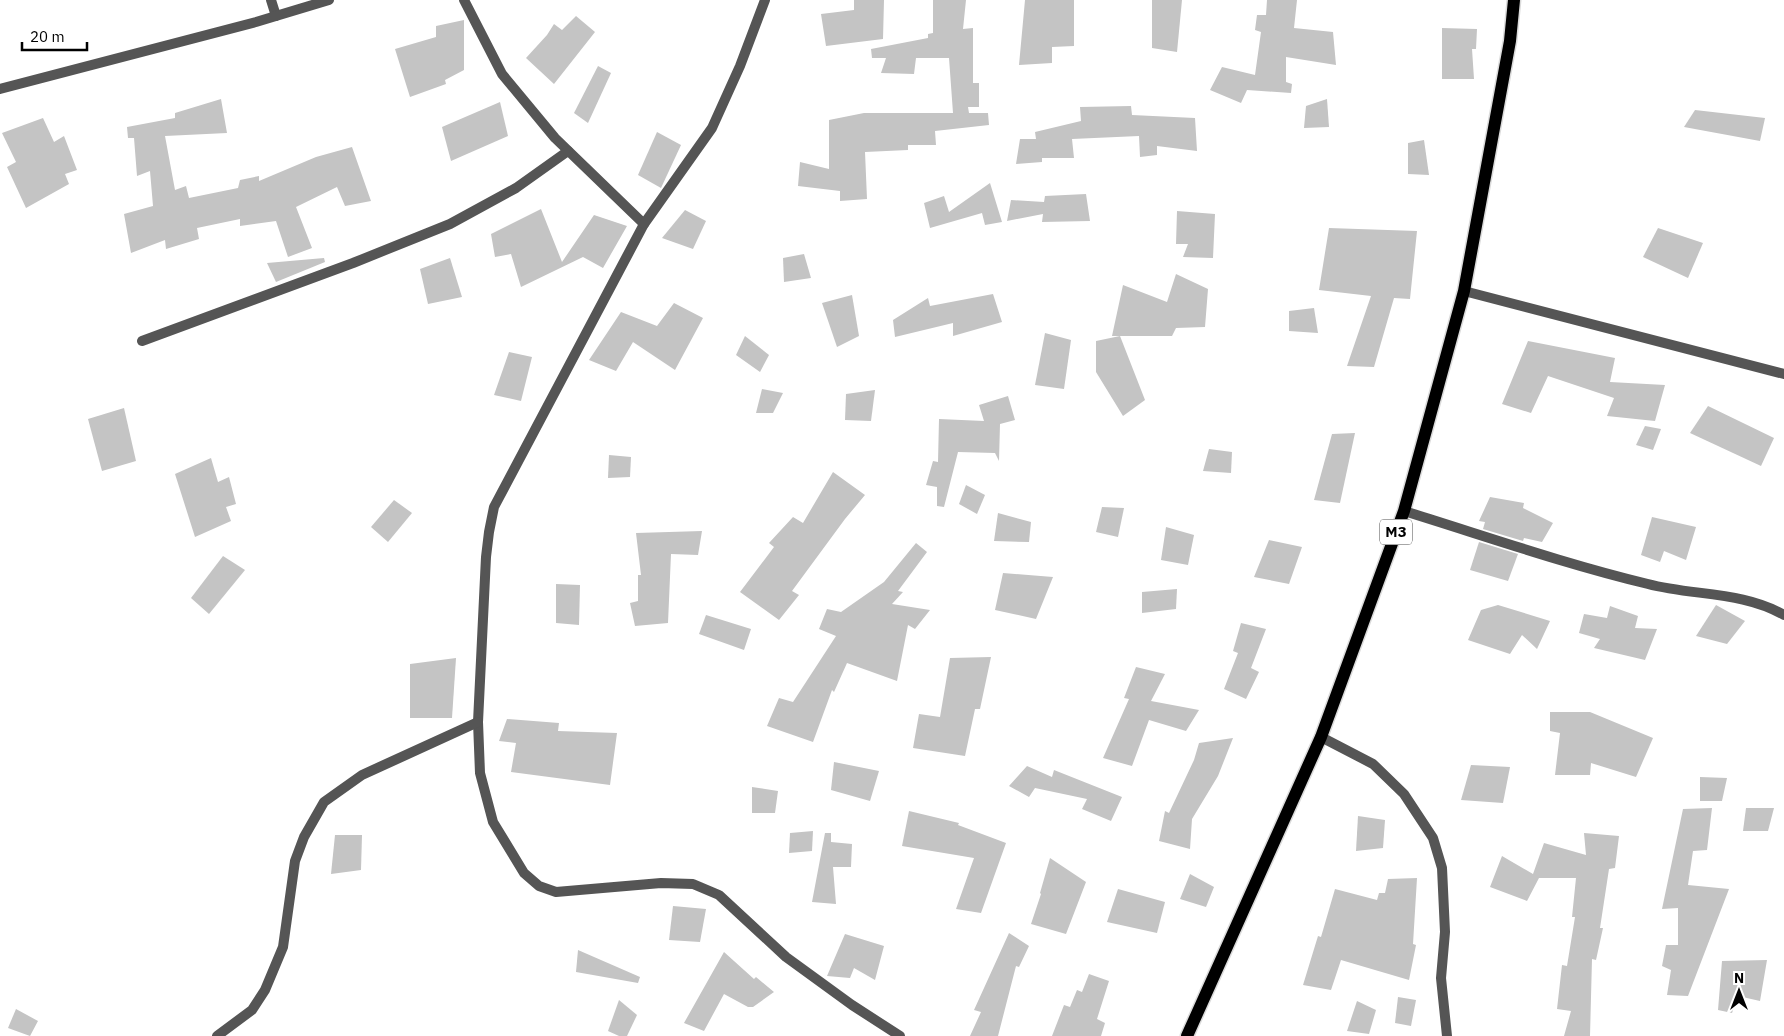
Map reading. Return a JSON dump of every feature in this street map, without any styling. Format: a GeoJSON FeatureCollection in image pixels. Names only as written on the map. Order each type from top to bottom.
{"type":"FeatureCollection","features":[{"type":"Feature","properties":{"kind":"main road","name":"M3"},"geometry":{"type":"LineString","coordinates":[[1187,1036],[1321,737],[1404,511],[1464,291],[1510,41],[1514,0]]}},
{"type":"Feature","properties":{"kind":"street"},"geometry":{"type":"LineString","coordinates":[[270,0],[276,16]]}},
{"type":"Feature","properties":{"kind":"street"},"geometry":{"type":"LineString","coordinates":[[0,89],[276,16],[329,0]]}},
{"type":"Feature","properties":{"kind":"street"},"geometry":{"type":"LineString","coordinates":[[464,0],[502,74],[568,150],[644,224]]}},
{"type":"Feature","properties":{"kind":"street"},"geometry":{"type":"LineString","coordinates":[[765,0],[740,66],[712,128],[644,224],[494,507],[487,548],[478,722],[480,773],[493,822],[524,873],[539,886],[556,892],[661,883],[693,884],[719,895],[786,957],[852,1005],[900,1036]]}},
{"type":"Feature","properties":{"kind":"street"},"geometry":{"type":"LineString","coordinates":[[142,341],[353,264],[450,224],[516,188],[568,150]]}},
{"type":"Feature","properties":{"kind":"street"},"geometry":{"type":"LineString","coordinates":[[1464,291],[1784,374]]}},
{"type":"Feature","properties":{"kind":"street"},"geometry":{"type":"LineString","coordinates":[[1404,511],[1650,585],[1734,598],[1771,608],[1784,615]]}},
{"type":"Feature","properties":{"kind":"street"},"geometry":{"type":"LineString","coordinates":[[217,1036],[252,1010],[265,990],[283,947],[295,862],[304,837],[324,802],[362,775],[478,722]]}},
{"type":"Feature","properties":{"kind":"street"},"geometry":{"type":"LineString","coordinates":[[1321,737],[1373,764],[1404,794],[1433,838],[1442,868],[1445,932],[1441,978],[1447,1036]]}},
{"type":"Feature","properties":{"kind":"building"},"geometry":{"type":"Polygon","coordinates":[[[854,0],[884,0],[883,39],[826,46],[821,14],[854,10],[854,0]]]}},
{"type":"Feature","properties":{"kind":"building"},"geometry":{"type":"Polygon","coordinates":[[[933,0],[966,0],[963,29],[973,28],[973,83],[979,83],[979,107],[968,107],[969,113],[988,113],[989,125],[935,131],[936,145],[908,145],[908,150],[865,152],[867,199],[840,201],[840,191],[798,186],[800,162],[829,169],[829,120],[864,113],[953,113],[949,58],[916,58],[914,74],[881,73],[886,58],[872,58],[871,49],[928,38],[928,34],[933,33],[933,0]]]}},
{"type":"Feature","properties":{"kind":"building"},"geometry":{"type":"Polygon","coordinates":[[[1025,0],[1074,0],[1074,46],[1052,47],[1052,63],[1019,65],[1025,0]]]}},
{"type":"Feature","properties":{"kind":"building"},"geometry":{"type":"Polygon","coordinates":[[[1152,0],[1182,0],[1177,52],[1152,48],[1152,0]]]}},
{"type":"Feature","properties":{"kind":"building"},"geometry":{"type":"Polygon","coordinates":[[[1267,0],[1297,0],[1294,28],[1333,32],[1336,65],[1286,57],[1286,82],[1292,84],[1291,93],[1247,90],[1241,103],[1210,90],[1222,67],[1255,75],[1261,32],[1255,30],[1257,15],[1266,15],[1267,0]]]}},
{"type":"Feature","properties":{"kind":"building"},"geometry":{"type":"Polygon","coordinates":[[[576,16],[595,32],[554,84],[526,58],[547,35],[554,24],[562,30],[576,16]]]}},
{"type":"Feature","properties":{"kind":"building"},"geometry":{"type":"Polygon","coordinates":[[[464,20],[464,70],[445,80],[446,84],[410,97],[395,49],[436,37],[436,26],[464,20]]]}},
{"type":"Feature","properties":{"kind":"building"},"geometry":{"type":"Polygon","coordinates":[[[1442,28],[1477,29],[1476,49],[1472,49],[1474,79],[1442,79],[1442,28]]]}},
{"type":"Feature","properties":{"kind":"building"},"geometry":{"type":"Polygon","coordinates":[[[598,66],[611,73],[588,123],[574,113],[598,66]]]}},
{"type":"Feature","properties":{"kind":"building"},"geometry":{"type":"Polygon","coordinates":[[[221,99],[227,133],[165,136],[175,190],[186,186],[189,198],[238,188],[240,180],[259,176],[259,181],[316,157],[352,147],[371,201],[345,206],[337,187],[296,207],[312,248],[288,257],[276,221],[240,226],[240,219],[197,228],[199,239],[166,249],[165,240],[131,253],[124,214],[153,206],[150,171],[137,176],[134,138],[128,138],[127,127],[175,118],[175,113],[221,99]]]}},
{"type":"Feature","properties":{"kind":"building"},"geometry":{"type":"Polygon","coordinates":[[[1327,99],[1329,127],[1304,128],[1306,106],[1327,99]]]}},
{"type":"Feature","properties":{"kind":"building"},"geometry":{"type":"Polygon","coordinates":[[[500,102],[508,136],[451,161],[442,127],[500,102]]]}},
{"type":"Feature","properties":{"kind":"building"},"geometry":{"type":"Polygon","coordinates":[[[1131,106],[1132,115],[1195,118],[1197,151],[1157,146],[1157,155],[1140,157],[1139,136],[1072,139],[1074,158],[1042,158],[1042,162],[1016,164],[1020,139],[1036,139],[1035,132],[1081,121],[1080,107],[1131,106]]]}},
{"type":"Feature","properties":{"kind":"building"},"geometry":{"type":"Polygon","coordinates":[[[1695,110],[1765,118],[1760,141],[1684,127],[1695,110]]]}},
{"type":"Feature","properties":{"kind":"building"},"geometry":{"type":"Polygon","coordinates":[[[43,118],[54,142],[64,136],[77,170],[65,174],[69,184],[26,208],[7,167],[16,162],[2,133],[43,118]]]}},
{"type":"Feature","properties":{"kind":"building"},"geometry":{"type":"Polygon","coordinates":[[[657,132],[681,145],[661,188],[638,175],[657,132]]]}},
{"type":"Feature","properties":{"kind":"building"},"geometry":{"type":"Polygon","coordinates":[[[1424,140],[1429,175],[1408,174],[1408,143],[1424,140]]]}},
{"type":"Feature","properties":{"kind":"building"},"geometry":{"type":"Polygon","coordinates":[[[990,183],[1002,222],[985,225],[982,213],[930,228],[924,203],[944,196],[949,212],[990,183]]]}},
{"type":"Feature","properties":{"kind":"building"},"geometry":{"type":"Polygon","coordinates":[[[1086,194],[1090,221],[1042,222],[1043,214],[1007,221],[1011,200],[1044,202],[1045,196],[1086,194]]]}},
{"type":"Feature","properties":{"kind":"building"},"geometry":{"type":"Polygon","coordinates":[[[541,209],[562,262],[594,215],[627,226],[603,268],[583,257],[521,287],[511,254],[495,257],[491,234],[541,209]]]}},
{"type":"Feature","properties":{"kind":"building"},"geometry":{"type":"Polygon","coordinates":[[[685,210],[706,221],[693,249],[662,238],[685,210]]]}},
{"type":"Feature","properties":{"kind":"building"},"geometry":{"type":"Polygon","coordinates":[[[1177,211],[1215,214],[1213,258],[1183,257],[1188,244],[1176,244],[1177,211]]]}},
{"type":"Feature","properties":{"kind":"building"},"geometry":{"type":"Polygon","coordinates":[[[1329,228],[1417,231],[1410,299],[1394,298],[1374,367],[1347,366],[1371,296],[1319,290],[1329,228]]]}},
{"type":"Feature","properties":{"kind":"building"},"geometry":{"type":"Polygon","coordinates":[[[1658,228],[1703,243],[1688,278],[1643,257],[1658,228]]]}},
{"type":"Feature","properties":{"kind":"building"},"geometry":{"type":"Polygon","coordinates":[[[804,254],[811,278],[784,282],[783,258],[804,254]]]}},
{"type":"Feature","properties":{"kind":"building"},"geometry":{"type":"Polygon","coordinates":[[[324,258],[325,262],[276,282],[267,263],[324,258]]]}},
{"type":"Feature","properties":{"kind":"building"},"geometry":{"type":"Polygon","coordinates":[[[450,258],[462,297],[428,304],[420,269],[450,258]]]}},
{"type":"Feature","properties":{"kind":"building"},"geometry":{"type":"Polygon","coordinates":[[[1176,274],[1208,289],[1205,327],[1176,328],[1172,336],[1112,336],[1123,285],[1167,302],[1176,274]]]}},
{"type":"Feature","properties":{"kind":"building"},"geometry":{"type":"Polygon","coordinates":[[[993,294],[1002,322],[953,336],[953,323],[895,337],[893,320],[928,298],[930,306],[993,294]]]}},
{"type":"Feature","properties":{"kind":"building"},"geometry":{"type":"Polygon","coordinates":[[[852,295],[859,336],[837,347],[822,303],[852,295]]]}},
{"type":"Feature","properties":{"kind":"building"},"geometry":{"type":"Polygon","coordinates":[[[674,303],[703,318],[675,370],[633,342],[616,371],[589,360],[621,312],[657,326],[674,303]]]}},
{"type":"Feature","properties":{"kind":"building"},"geometry":{"type":"Polygon","coordinates":[[[1314,308],[1318,333],[1289,331],[1289,311],[1314,308]]]}},
{"type":"Feature","properties":{"kind":"building"},"geometry":{"type":"Polygon","coordinates":[[[1045,333],[1071,340],[1064,389],[1035,385],[1045,333]]]}},
{"type":"Feature","properties":{"kind":"building"},"geometry":{"type":"Polygon","coordinates":[[[745,336],[769,355],[760,372],[736,355],[745,336]]]}},
{"type":"Feature","properties":{"kind":"building"},"geometry":{"type":"Polygon","coordinates":[[[1120,336],[1145,400],[1123,416],[1096,372],[1096,341],[1120,336]]]}},
{"type":"Feature","properties":{"kind":"building"},"geometry":{"type":"Polygon","coordinates":[[[1528,341],[1615,358],[1610,382],[1665,385],[1655,421],[1607,416],[1614,398],[1548,376],[1531,413],[1502,404],[1528,341]]]}},
{"type":"Feature","properties":{"kind":"building"},"geometry":{"type":"Polygon","coordinates":[[[509,352],[532,357],[521,401],[494,395],[509,352]]]}},
{"type":"Feature","properties":{"kind":"building"},"geometry":{"type":"Polygon","coordinates":[[[762,389],[783,393],[773,413],[756,413],[762,389]]]}},
{"type":"Feature","properties":{"kind":"building"},"geometry":{"type":"Polygon","coordinates":[[[875,390],[871,421],[845,420],[846,394],[875,390]]]}},
{"type":"Feature","properties":{"kind":"building"},"geometry":{"type":"Polygon","coordinates":[[[1008,396],[1015,420],[1000,424],[999,461],[995,453],[958,452],[944,507],[937,506],[937,487],[926,485],[933,461],[938,462],[939,419],[984,421],[979,405],[1008,396]]]}},
{"type":"Feature","properties":{"kind":"building"},"geometry":{"type":"Polygon","coordinates":[[[1708,406],[1774,438],[1761,466],[1690,433],[1708,406]]]}},
{"type":"Feature","properties":{"kind":"building"},"geometry":{"type":"Polygon","coordinates":[[[124,408],[136,461],[102,471],[88,419],[124,408]]]}},
{"type":"Feature","properties":{"kind":"building"},"geometry":{"type":"Polygon","coordinates":[[[1645,426],[1661,429],[1653,450],[1636,445],[1645,426]]]}},
{"type":"Feature","properties":{"kind":"building"},"geometry":{"type":"Polygon","coordinates":[[[1355,433],[1340,503],[1314,500],[1332,434],[1355,433]]]}},
{"type":"Feature","properties":{"kind":"building"},"geometry":{"type":"Polygon","coordinates":[[[1209,449],[1232,452],[1231,473],[1203,471],[1209,449]]]}},
{"type":"Feature","properties":{"kind":"building"},"geometry":{"type":"Polygon","coordinates":[[[609,455],[631,457],[630,477],[608,478],[609,455]]]}},
{"type":"Feature","properties":{"kind":"building"},"geometry":{"type":"Polygon","coordinates":[[[211,458],[218,482],[229,477],[236,504],[226,507],[231,521],[195,537],[175,474],[211,458]]]}},
{"type":"Feature","properties":{"kind":"building"},"geometry":{"type":"Polygon","coordinates":[[[833,472],[865,495],[792,591],[799,595],[779,620],[740,592],[774,547],[769,543],[793,517],[803,523],[833,472]]]}},
{"type":"Feature","properties":{"kind":"building"},"geometry":{"type":"Polygon","coordinates":[[[966,485],[985,495],[977,514],[959,504],[966,485]]]}},
{"type":"Feature","properties":{"kind":"building"},"geometry":{"type":"Polygon","coordinates":[[[1490,497],[1524,503],[1523,508],[1553,523],[1542,542],[1524,538],[1523,541],[1483,529],[1485,522],[1479,521],[1490,497]]]}},
{"type":"Feature","properties":{"kind":"building"},"geometry":{"type":"Polygon","coordinates":[[[394,500],[412,513],[388,542],[371,527],[394,500]]]}},
{"type":"Feature","properties":{"kind":"building"},"geometry":{"type":"Polygon","coordinates":[[[1102,507],[1124,508],[1118,537],[1096,532],[1102,507]]]}},
{"type":"Feature","properties":{"kind":"building"},"geometry":{"type":"Polygon","coordinates":[[[998,513],[1031,522],[1029,542],[994,541],[998,513]]]}},
{"type":"Feature","properties":{"kind":"building"},"geometry":{"type":"Polygon","coordinates":[[[1652,517],[1696,527],[1686,560],[1664,551],[1660,562],[1641,555],[1652,517]]]}},
{"type":"Feature","properties":{"kind":"building"},"geometry":{"type":"Polygon","coordinates":[[[1166,527],[1194,535],[1188,565],[1161,560],[1166,527]]]}},
{"type":"Feature","properties":{"kind":"building"},"geometry":{"type":"Polygon","coordinates":[[[702,531],[698,555],[671,554],[668,623],[635,626],[630,603],[638,601],[638,575],[641,575],[636,533],[702,531]]]}},
{"type":"Feature","properties":{"kind":"building"},"geometry":{"type":"Polygon","coordinates":[[[1269,540],[1302,547],[1289,584],[1254,577],[1269,540]]]}},
{"type":"Feature","properties":{"kind":"building"},"geometry":{"type":"Polygon","coordinates":[[[1479,542],[1518,554],[1508,581],[1470,570],[1479,542]]]}},
{"type":"Feature","properties":{"kind":"building"},"geometry":{"type":"Polygon","coordinates":[[[916,543],[927,552],[898,591],[903,592],[892,604],[930,610],[915,629],[908,625],[897,681],[847,663],[834,692],[832,690],[813,742],[767,726],[779,698],[793,702],[836,636],[819,629],[827,609],[841,612],[884,582],[916,543]]]}},
{"type":"Feature","properties":{"kind":"building"},"geometry":{"type":"Polygon","coordinates":[[[223,556],[245,570],[209,614],[191,598],[223,556]]]}},
{"type":"Feature","properties":{"kind":"building"},"geometry":{"type":"Polygon","coordinates":[[[1003,573],[1053,577],[1036,619],[995,610],[1003,573]]]}},
{"type":"Feature","properties":{"kind":"building"},"geometry":{"type":"Polygon","coordinates":[[[556,584],[580,585],[579,625],[556,623],[556,584]]]}},
{"type":"Feature","properties":{"kind":"building"},"geometry":{"type":"Polygon","coordinates":[[[1177,589],[1176,609],[1142,613],[1142,592],[1177,589]]]}},
{"type":"Feature","properties":{"kind":"building"},"geometry":{"type":"Polygon","coordinates":[[[1498,605],[1550,621],[1537,649],[1522,635],[1510,654],[1468,640],[1481,610],[1498,605]]]}},
{"type":"Feature","properties":{"kind":"building"},"geometry":{"type":"Polygon","coordinates":[[[1716,605],[1745,621],[1727,644],[1696,636],[1716,605]]]}},
{"type":"Feature","properties":{"kind":"building"},"geometry":{"type":"Polygon","coordinates":[[[1610,606],[1638,616],[1635,628],[1657,629],[1645,660],[1594,648],[1600,639],[1579,633],[1584,614],[1607,618],[1610,606]]]}},
{"type":"Feature","properties":{"kind":"building"},"geometry":{"type":"Polygon","coordinates":[[[706,615],[751,629],[744,650],[699,634],[706,615]]]}},
{"type":"Feature","properties":{"kind":"building"},"geometry":{"type":"Polygon","coordinates":[[[1241,623],[1266,629],[1251,668],[1259,672],[1246,699],[1224,689],[1238,653],[1233,651],[1241,623]]]}},
{"type":"Feature","properties":{"kind":"building"},"geometry":{"type":"Polygon","coordinates":[[[991,657],[980,709],[975,709],[965,756],[913,748],[919,714],[940,717],[950,658],[991,657]]]}},
{"type":"Feature","properties":{"kind":"building"},"geometry":{"type":"Polygon","coordinates":[[[456,658],[452,718],[410,718],[410,664],[456,658]]]}},
{"type":"Feature","properties":{"kind":"building"},"geometry":{"type":"Polygon","coordinates":[[[1136,667],[1165,674],[1151,701],[1199,710],[1186,731],[1149,720],[1132,766],[1103,758],[1129,699],[1124,698],[1136,667]]]}},
{"type":"Feature","properties":{"kind":"building"},"geometry":{"type":"Polygon","coordinates":[[[1550,712],[1590,712],[1653,738],[1636,777],[1591,763],[1590,775],[1555,775],[1560,733],[1550,731],[1550,712]]]}},
{"type":"Feature","properties":{"kind":"building"},"geometry":{"type":"Polygon","coordinates":[[[507,719],[559,723],[558,731],[617,733],[610,785],[511,772],[516,743],[499,741],[507,719]]]}},
{"type":"Feature","properties":{"kind":"building"},"geometry":{"type":"Polygon","coordinates":[[[1233,738],[1218,776],[1192,819],[1190,849],[1159,841],[1165,811],[1169,813],[1194,760],[1199,743],[1233,738]]]}},
{"type":"Feature","properties":{"kind":"building"},"geometry":{"type":"Polygon","coordinates":[[[834,762],[879,771],[870,801],[831,790],[834,762]]]}},
{"type":"Feature","properties":{"kind":"building"},"geometry":{"type":"Polygon","coordinates":[[[1471,765],[1510,767],[1503,803],[1461,800],[1471,765]]]}},
{"type":"Feature","properties":{"kind":"building"},"geometry":{"type":"Polygon","coordinates":[[[1027,766],[1052,777],[1054,770],[1122,797],[1111,821],[1082,809],[1087,799],[1035,788],[1029,797],[1009,786],[1027,766]]]}},
{"type":"Feature","properties":{"kind":"building"},"geometry":{"type":"Polygon","coordinates":[[[1700,777],[1727,778],[1722,801],[1700,801],[1700,777]]]}},
{"type":"Feature","properties":{"kind":"building"},"geometry":{"type":"Polygon","coordinates":[[[752,787],[778,791],[775,813],[752,813],[752,787]]]}},
{"type":"Feature","properties":{"kind":"building"},"geometry":{"type":"Polygon","coordinates":[[[1712,808],[1707,850],[1693,851],[1688,885],[1729,889],[1688,996],[1667,995],[1671,970],[1662,966],[1666,945],[1678,945],[1678,908],[1662,909],[1683,809],[1712,808]]]}},
{"type":"Feature","properties":{"kind":"building"},"geometry":{"type":"Polygon","coordinates":[[[1746,808],[1774,808],[1768,831],[1743,831],[1746,808]]]}},
{"type":"Feature","properties":{"kind":"building"},"geometry":{"type":"Polygon","coordinates":[[[909,811],[959,823],[958,825],[1006,843],[981,913],[956,909],[974,858],[902,846],[909,811]]]}},
{"type":"Feature","properties":{"kind":"building"},"geometry":{"type":"Polygon","coordinates":[[[1358,816],[1385,820],[1383,848],[1356,851],[1358,816]]]}},
{"type":"Feature","properties":{"kind":"building"},"geometry":{"type":"Polygon","coordinates":[[[813,831],[812,851],[789,853],[790,833],[813,831]]]}},
{"type":"Feature","properties":{"kind":"building"},"geometry":{"type":"Polygon","coordinates":[[[825,833],[831,833],[831,842],[852,844],[851,867],[833,867],[836,904],[812,902],[825,833]]]}},
{"type":"Feature","properties":{"kind":"building"},"geometry":{"type":"Polygon","coordinates":[[[1584,833],[1619,836],[1615,868],[1609,869],[1600,928],[1603,928],[1596,960],[1592,959],[1590,1036],[1564,1036],[1571,1011],[1557,1009],[1562,965],[1567,966],[1575,917],[1572,917],[1576,878],[1539,878],[1527,901],[1490,887],[1502,856],[1533,874],[1544,843],[1586,855],[1584,833]]]}},
{"type":"Feature","properties":{"kind":"building"},"geometry":{"type":"Polygon","coordinates":[[[335,835],[362,835],[361,870],[331,874],[335,835]]]}},
{"type":"Feature","properties":{"kind":"building"},"geometry":{"type":"Polygon","coordinates":[[[1050,858],[1086,882],[1066,934],[1031,924],[1050,858]]]}},
{"type":"Feature","properties":{"kind":"building"},"geometry":{"type":"Polygon","coordinates":[[[1190,874],[1214,887],[1206,907],[1180,899],[1190,874]]]}},
{"type":"Feature","properties":{"kind":"building"},"geometry":{"type":"Polygon","coordinates":[[[1417,878],[1413,944],[1416,945],[1409,980],[1341,960],[1331,990],[1303,985],[1318,936],[1321,937],[1335,889],[1377,900],[1379,893],[1385,893],[1388,879],[1417,878]]]}},
{"type":"Feature","properties":{"kind":"building"},"geometry":{"type":"Polygon","coordinates":[[[1118,889],[1165,902],[1157,933],[1107,922],[1118,889]]]}},
{"type":"Feature","properties":{"kind":"building"},"geometry":{"type":"Polygon","coordinates":[[[673,906],[706,909],[700,942],[669,940],[673,906]]]}},
{"type":"Feature","properties":{"kind":"building"},"geometry":{"type":"Polygon","coordinates":[[[1009,933],[1029,946],[1019,967],[1016,966],[998,1036],[970,1036],[981,1012],[974,1010],[1009,933]]]}},
{"type":"Feature","properties":{"kind":"building"},"geometry":{"type":"Polygon","coordinates":[[[845,934],[884,946],[875,980],[854,968],[850,978],[827,976],[845,934]]]}},
{"type":"Feature","properties":{"kind":"building"},"geometry":{"type":"Polygon","coordinates":[[[578,950],[640,977],[638,983],[576,972],[578,950]]]}},
{"type":"Feature","properties":{"kind":"building"},"geometry":{"type":"Polygon","coordinates":[[[724,952],[754,979],[756,977],[774,992],[753,1007],[748,1007],[724,994],[704,1031],[684,1023],[724,952]]]}},
{"type":"Feature","properties":{"kind":"building"},"geometry":{"type":"Polygon","coordinates":[[[1767,960],[1760,1001],[1738,996],[1732,1013],[1718,1010],[1722,961],[1767,960]]]}},
{"type":"Feature","properties":{"kind":"building"},"geometry":{"type":"Polygon","coordinates":[[[1089,974],[1109,981],[1097,1019],[1105,1023],[1101,1036],[1052,1036],[1064,1005],[1070,1007],[1077,990],[1082,992],[1089,974]]]}},
{"type":"Feature","properties":{"kind":"building"},"geometry":{"type":"Polygon","coordinates":[[[1398,997],[1416,1000],[1411,1026],[1395,1023],[1398,997]]]}},
{"type":"Feature","properties":{"kind":"building"},"geometry":{"type":"Polygon","coordinates":[[[619,1000],[637,1015],[627,1036],[619,1036],[608,1031],[619,1000]]]}},
{"type":"Feature","properties":{"kind":"building"},"geometry":{"type":"Polygon","coordinates":[[[1357,1001],[1376,1010],[1369,1034],[1347,1031],[1357,1001]]]}},
{"type":"Feature","properties":{"kind":"building"},"geometry":{"type":"Polygon","coordinates":[[[16,1009],[38,1021],[30,1036],[8,1028],[16,1009]]]}}]}
